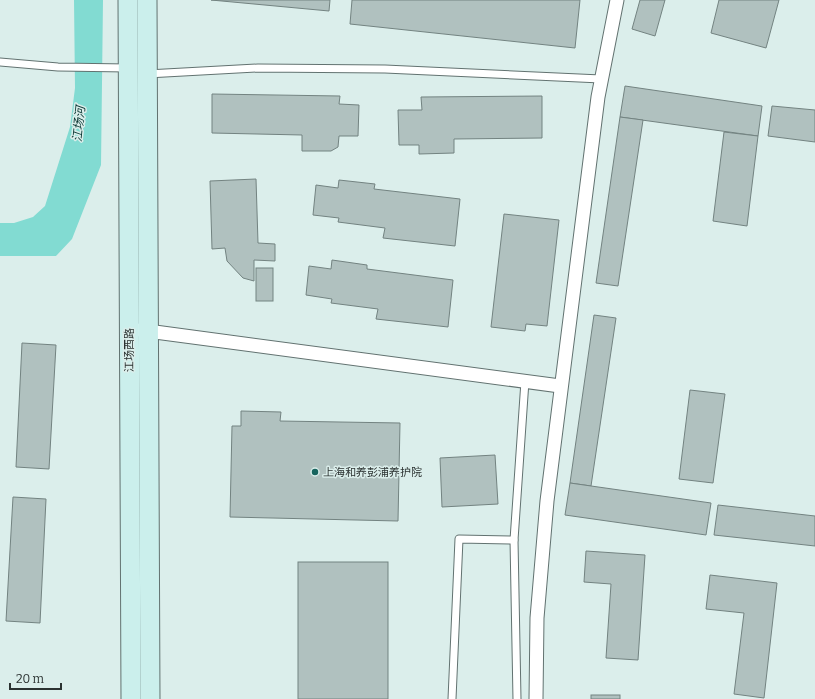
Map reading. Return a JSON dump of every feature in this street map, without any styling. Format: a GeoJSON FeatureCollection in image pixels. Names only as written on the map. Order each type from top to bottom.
{"type":"FeatureCollection","features":[{"type":"Feature","properties":{"kind":"main road","name":"江场西路"},"geometry":{"type":"LineString","coordinates":[[128,0],[128,328],[131,699]]}},
{"type":"Feature","properties":{"kind":"main road","name":"江场西路"},"geometry":{"type":"LineString","coordinates":[[147,0],[147,330],[150,699]]}},
{"type":"Feature","properties":{"kind":"street"},"geometry":{"type":"LineString","coordinates":[[536,699],[537,618],[541,562],[560,386],[601,78],[617,0]]}},
{"type":"Feature","properties":{"kind":"street"},"geometry":{"type":"LineString","coordinates":[[128,328],[560,386]]}},
{"type":"Feature","properties":{"kind":"lane"},"geometry":{"type":"LineString","coordinates":[[0,62],[71,67],[128,68]]}},
{"type":"Feature","properties":{"kind":"lane"},"geometry":{"type":"LineString","coordinates":[[147,74],[258,68],[385,69],[601,78]]}},
{"type":"Feature","properties":{"kind":"lane"},"geometry":{"type":"LineString","coordinates":[[517,699],[514,540],[526,381]]}},
{"type":"Feature","properties":{"kind":"lane"},"geometry":{"type":"LineString","coordinates":[[452,699],[459,539],[514,540]]}},
{"type":"Feature","properties":{"kind":"water","name":"江场河"},"geometry":{"type":"Polygon","coordinates":[[[74,0],[103,0],[101,165],[72,239],[56,256],[0,256],[0,223],[14,223],[33,217],[45,206],[70,127],[75,88],[74,0]]]}},
{"type":"Feature","properties":{"kind":"building"},"geometry":{"type":"Polygon","coordinates":[[[211,0],[330,0],[329,11],[211,0]]]}},
{"type":"Feature","properties":{"kind":"building"},"geometry":{"type":"Polygon","coordinates":[[[352,0],[580,0],[575,48],[350,24],[352,0]]]}},
{"type":"Feature","properties":{"kind":"building"},"geometry":{"type":"Polygon","coordinates":[[[640,0],[665,0],[655,36],[632,29],[640,0]]]}},
{"type":"Feature","properties":{"kind":"building"},"geometry":{"type":"Polygon","coordinates":[[[719,0],[779,0],[766,48],[711,33],[719,0]]]}},
{"type":"Feature","properties":{"kind":"building"},"geometry":{"type":"Polygon","coordinates":[[[625,86],[762,106],[758,136],[620,117],[625,86]]]}},
{"type":"Feature","properties":{"kind":"building"},"geometry":{"type":"Polygon","coordinates":[[[212,94],[340,96],[339,104],[359,105],[358,136],[339,136],[338,147],[331,151],[302,151],[302,135],[212,133],[212,94]]]}},
{"type":"Feature","properties":{"kind":"building"},"geometry":{"type":"Polygon","coordinates":[[[542,96],[542,138],[454,139],[454,153],[419,154],[419,145],[399,145],[398,110],[422,110],[421,97],[542,96]]]}},
{"type":"Feature","properties":{"kind":"building"},"geometry":{"type":"Polygon","coordinates":[[[772,106],[815,110],[815,142],[768,136],[772,106]]]}},
{"type":"Feature","properties":{"kind":"building"},"geometry":{"type":"Polygon","coordinates":[[[620,117],[643,120],[618,286],[596,283],[620,117]]]}},
{"type":"Feature","properties":{"kind":"building"},"geometry":{"type":"Polygon","coordinates":[[[724,132],[758,136],[747,226],[713,221],[724,132]]]}},
{"type":"Feature","properties":{"kind":"building"},"geometry":{"type":"Polygon","coordinates":[[[256,179],[258,243],[275,244],[275,261],[254,260],[254,281],[243,278],[227,261],[225,248],[212,249],[210,181],[256,179]]]}},
{"type":"Feature","properties":{"kind":"building"},"geometry":{"type":"Polygon","coordinates":[[[339,180],[375,184],[374,189],[460,199],[455,246],[383,238],[385,228],[338,222],[339,218],[313,215],[316,185],[338,188],[339,180]]]}},
{"type":"Feature","properties":{"kind":"building"},"geometry":{"type":"Polygon","coordinates":[[[504,214],[559,220],[547,326],[526,324],[525,331],[491,327],[504,214]]]}},
{"type":"Feature","properties":{"kind":"building"},"geometry":{"type":"Polygon","coordinates":[[[332,260],[367,265],[367,269],[453,280],[448,327],[376,319],[378,309],[331,303],[332,299],[306,295],[309,266],[331,269],[332,260]]]}},
{"type":"Feature","properties":{"kind":"building"},"geometry":{"type":"Polygon","coordinates":[[[256,268],[273,268],[273,301],[256,301],[256,268]]]}},
{"type":"Feature","properties":{"kind":"building"},"geometry":{"type":"Polygon","coordinates":[[[594,315],[616,318],[591,486],[570,483],[594,315]]]}},
{"type":"Feature","properties":{"kind":"building"},"geometry":{"type":"Polygon","coordinates":[[[22,343],[56,345],[49,469],[16,467],[22,343]]]}},
{"type":"Feature","properties":{"kind":"building"},"geometry":{"type":"Polygon","coordinates":[[[690,390],[725,394],[713,483],[679,479],[690,390]]]}},
{"type":"Feature","properties":{"kind":"building","name":"上海和养彭浦养护院"},"geometry":{"type":"Polygon","coordinates":[[[241,411],[281,412],[280,421],[400,423],[398,521],[230,517],[232,426],[241,426],[241,411]]]}},
{"type":"Feature","properties":{"kind":"building"},"geometry":{"type":"Polygon","coordinates":[[[495,455],[498,504],[442,507],[440,458],[495,455]]]}},
{"type":"Feature","properties":{"kind":"building"},"geometry":{"type":"Polygon","coordinates":[[[570,483],[711,503],[706,535],[565,515],[570,483]]]}},
{"type":"Feature","properties":{"kind":"building"},"geometry":{"type":"Polygon","coordinates":[[[13,497],[46,499],[40,623],[6,621],[13,497]]]}},
{"type":"Feature","properties":{"kind":"building"},"geometry":{"type":"Polygon","coordinates":[[[718,505],[815,516],[815,546],[714,535],[718,505]]]}},
{"type":"Feature","properties":{"kind":"building"},"geometry":{"type":"Polygon","coordinates":[[[586,551],[645,555],[638,660],[606,658],[611,584],[584,582],[586,551]]]}},
{"type":"Feature","properties":{"kind":"building"},"geometry":{"type":"Polygon","coordinates":[[[298,562],[388,562],[388,699],[298,699],[298,562]]]}},
{"type":"Feature","properties":{"kind":"building"},"geometry":{"type":"Polygon","coordinates":[[[710,575],[777,583],[764,698],[734,694],[744,613],[706,609],[710,575]]]}},
{"type":"Feature","properties":{"kind":"building"},"geometry":{"type":"Polygon","coordinates":[[[591,695],[620,695],[620,699],[591,699],[591,695]]]}},
{"type":"Feature","properties":{"kind":"place","name":"上海和养彭浦养护院"},"geometry":{"type":"Point","coordinates":[315,472]}}]}
